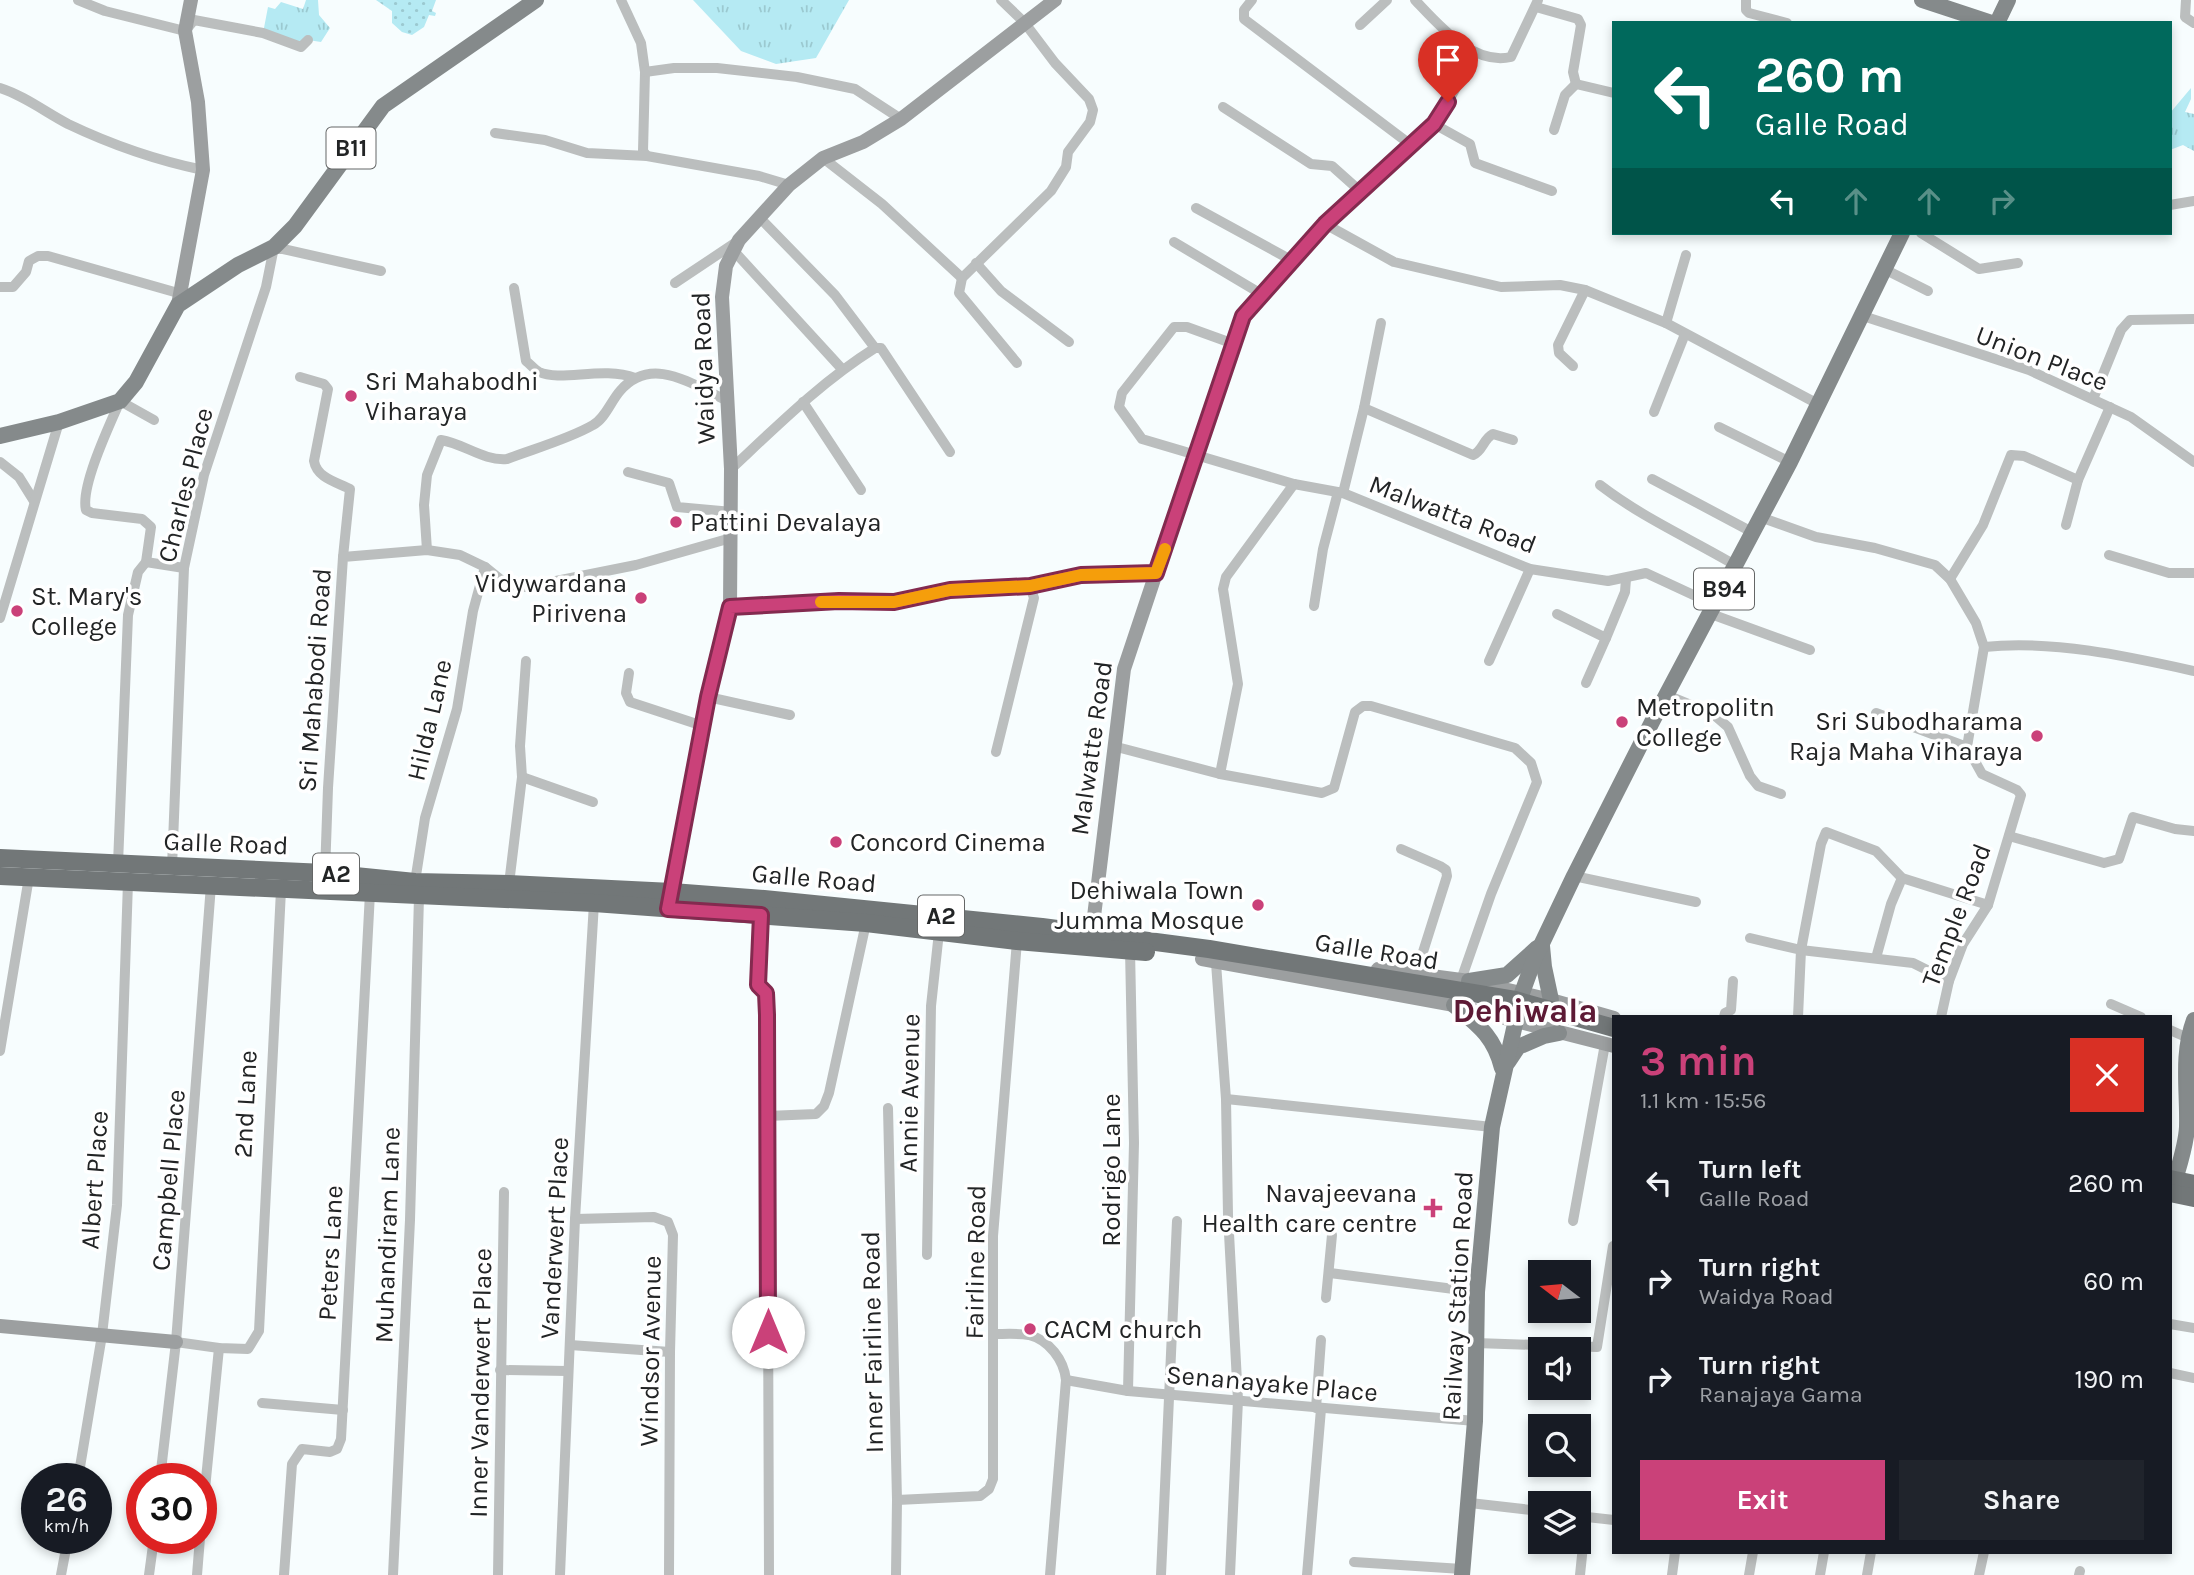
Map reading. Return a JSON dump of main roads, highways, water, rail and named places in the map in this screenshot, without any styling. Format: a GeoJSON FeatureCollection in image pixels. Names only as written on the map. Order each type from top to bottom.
{"type":"FeatureCollection","features":[{"type":"Feature","properties":{"kind":"highway","name":"Galle Road"},"geometry":{"type":"LineString","coordinates":[[0,858],[325,873],[417,889],[594,903],[778,900],[1092,933],[1209,957]]}},
{"type":"Feature","properties":{"kind":"highway","name":"Galle Road"},"geometry":{"type":"LineString","coordinates":[[0,876],[370,893],[509,884],[670,901],[761,915],[866,923],[1017,941],[1250,960],[1515,1000],[1612,1027]]}},
{"type":"Feature","properties":{"kind":"highway","name":"Galle Road"},"geometry":{"type":"LineString","coordinates":[[1250,960],[1513,1011],[1611,1043]]}},
{"type":"Feature","properties":{"kind":"highway"},"geometry":{"type":"LineString","coordinates":[[2172,1187],[2194,1184]]}},
{"type":"Feature","properties":{"kind":"highway"},"geometry":{"type":"LineString","coordinates":[[2172,1187],[2194,1198]]}},
{"type":"Feature","properties":{"kind":"main road","name":"B11"},"geometry":{"type":"LineString","coordinates":[[0,436],[59,422],[120,401],[136,382],[178,299],[274,247],[295,226],[383,106],[536,0]]}},
{"type":"Feature","properties":{"kind":"main road"},"geometry":{"type":"LineString","coordinates":[[1922,0],[1989,21]]}},
{"type":"Feature","properties":{"kind":"main road"},"geometry":{"type":"LineString","coordinates":[[1996,21],[2008,0]]}},
{"type":"Feature","properties":{"kind":"main road","name":"B94"},"geometry":{"type":"LineString","coordinates":[[1542,943],[1667,695],[1790,462],[1901,235]]}},
{"type":"Feature","properties":{"kind":"main road"},"geometry":{"type":"LineString","coordinates":[[1465,980],[1507,975],[1542,943]]}},
{"type":"Feature","properties":{"kind":"main road"},"geometry":{"type":"LineString","coordinates":[[1542,943],[1551,1000]]}},
{"type":"Feature","properties":{"kind":"main road","name":"Railway Station Road"},"geometry":{"type":"LineString","coordinates":[[1462,1572],[1475,1422],[1477,1292],[1492,1127],[1522,993],[1542,943]]}},
{"type":"Feature","properties":{"kind":"main road"},"geometry":{"type":"LineString","coordinates":[[1454,1005],[1484,1030],[1498,1050],[1503,1070]]}},
{"type":"Feature","properties":{"kind":"main road"},"geometry":{"type":"LineString","coordinates":[[2172,1184],[2187,1131],[2185,1076],[2188,1038],[2194,1020]]}},
{"type":"Feature","properties":{"kind":"main road"},"geometry":{"type":"LineString","coordinates":[[1503,1070],[1518,1047],[1559,1032]]}},
{"type":"Feature","properties":{"kind":"place","name":"Sri Mahabodhi Viharaya"},"geometry":{"type":"Point","coordinates":[351,396]}},
{"type":"Feature","properties":{"kind":"place","name":"Pattini Devalaya"},"geometry":{"type":"Point","coordinates":[676,522]}},
{"type":"Feature","properties":{"kind":"place","name":"Vidywardana Pirivena"},"geometry":{"type":"Point","coordinates":[641,598]}},
{"type":"Feature","properties":{"kind":"place","name":"St. Mary's College"},"geometry":{"type":"Point","coordinates":[17,611]}},
{"type":"Feature","properties":{"kind":"place","name":"Metropolitn College"},"geometry":{"type":"Point","coordinates":[1622,722]}},
{"type":"Feature","properties":{"kind":"place","name":"Sri Subodharama Raja Maha Viharaya"},"geometry":{"type":"Point","coordinates":[2037,736]}},
{"type":"Feature","properties":{"kind":"place","name":"Concord Cinema"},"geometry":{"type":"Point","coordinates":[836,842]}},
{"type":"Feature","properties":{"kind":"place","name":"Dehiwala Town Jumma Mosque"},"geometry":{"type":"Point","coordinates":[1258,905]}},
{"type":"Feature","properties":{"kind":"place","name":"Navajeevana Health care centre"},"geometry":{"type":"Point","coordinates":[1433,1208]}},
{"type":"Feature","properties":{"kind":"place","name":"CACM church"},"geometry":{"type":"Point","coordinates":[1030,1329]}},
{"type":"Feature","properties":{"kind":"district","name":"Dehiwala"},"geometry":{"type":"Point","coordinates":[1525,1010]}}]}
